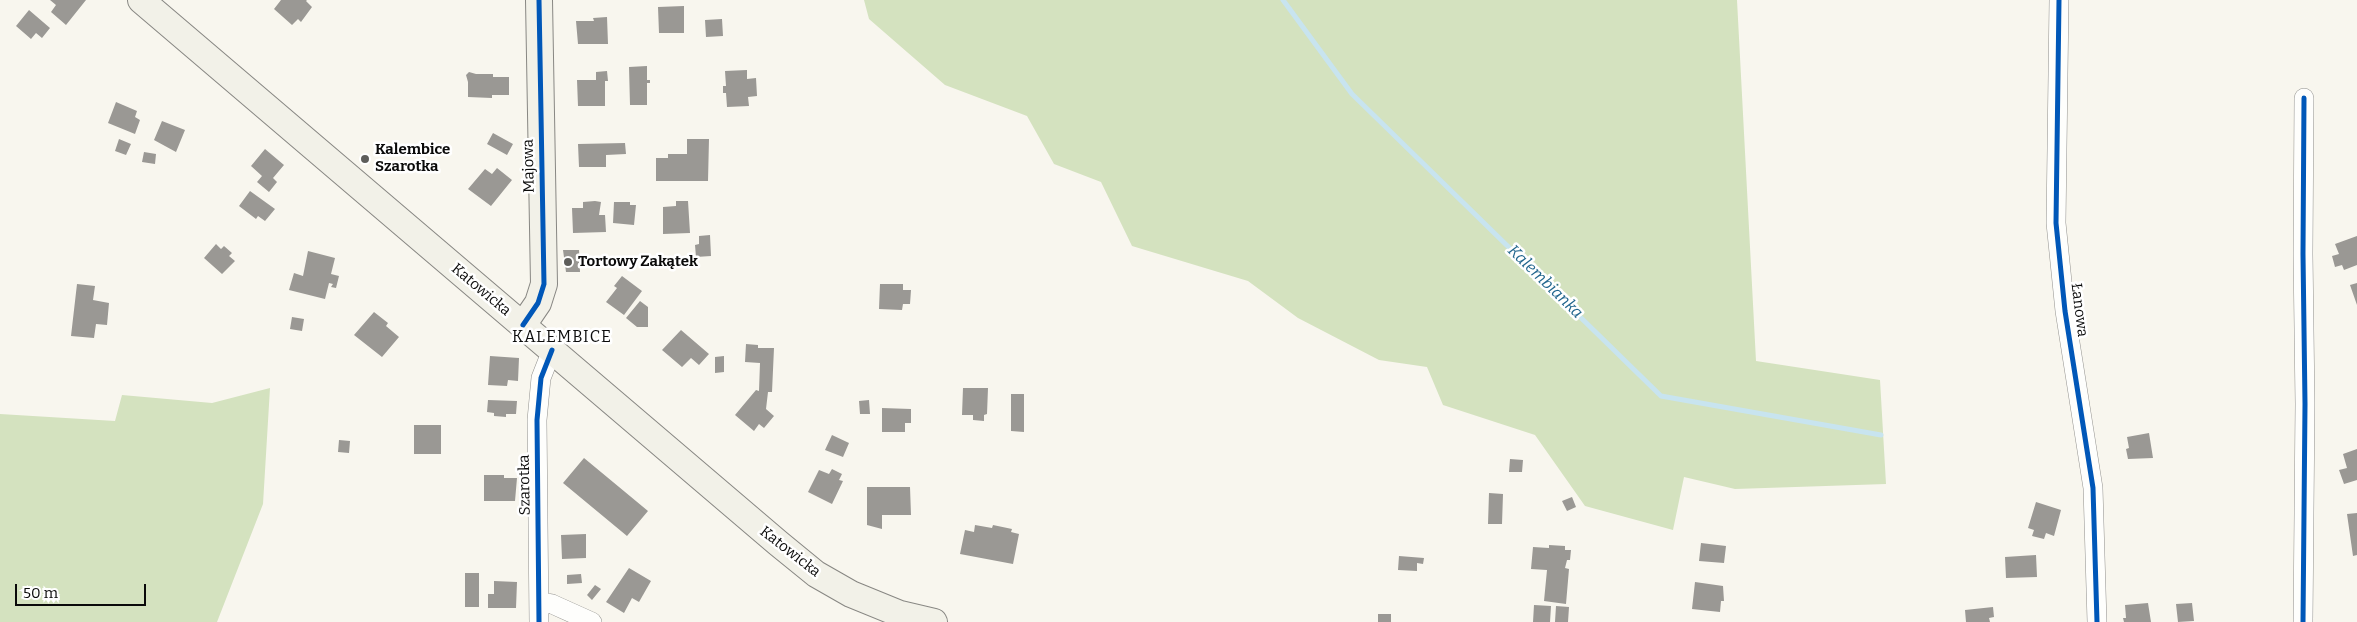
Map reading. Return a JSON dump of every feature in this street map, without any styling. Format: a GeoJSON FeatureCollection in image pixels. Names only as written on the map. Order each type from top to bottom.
{"type":"FeatureCollection","features":[{"type":"Feature","properties":{"kind":"main road","name":"Katowicka"},"geometry":{"type":"LineString","coordinates":[[141,0],[730,503],[816,574],[864,600],[900,614],[934,622]]}},
{"type":"Feature","properties":{"kind":"main road","name":"Majowa"},"geometry":{"type":"LineString","coordinates":[[523,326],[538,303],[544,284],[539,0]]}},
{"type":"Feature","properties":{"kind":"street","name":"Łanowa"},"geometry":{"type":"LineString","coordinates":[[2059,0],[2056,223],[2065,311],[2093,488],[2097,622]]}},
{"type":"Feature","properties":{"kind":"street"},"geometry":{"type":"LineString","coordinates":[[2303,622],[2305,404],[2303,254],[2304,98]]}},
{"type":"Feature","properties":{"kind":"street","name":"Szarotka"},"geometry":{"type":"LineString","coordinates":[[538,622],[537,420],[541,378],[552,350]]}},
{"type":"Feature","properties":{"kind":"street"},"geometry":{"type":"LineString","coordinates":[[538,602],[552,604],[592,622]]}},
{"type":"Feature","properties":{"kind":"green space"},"geometry":{"type":"Polygon","coordinates":[[[864,0],[1737,0],[1756,361],[1880,380],[1886,484],[1735,489],[1684,477],[1673,530],[1585,506],[1535,435],[1443,405],[1427,367],[1379,360],[1298,318],[1248,281],[1132,246],[1101,182],[1054,164],[1027,116],[945,85],[869,19],[864,0]]]}},
{"type":"Feature","properties":{"kind":"green space"},"geometry":{"type":"Polygon","coordinates":[[[270,388],[263,504],[217,622],[0,622],[0,414],[115,421],[122,395],[212,403],[270,388]]]}},
{"type":"Feature","properties":{"kind":"building"},"geometry":{"type":"Polygon","coordinates":[[[50,0],[86,0],[66,25],[51,12],[56,5],[50,0]]]}},
{"type":"Feature","properties":{"kind":"building"},"geometry":{"type":"Polygon","coordinates":[[[281,0],[307,0],[312,7],[301,22],[298,19],[292,25],[274,9],[281,0]]]}},
{"type":"Feature","properties":{"kind":"building"},"geometry":{"type":"Polygon","coordinates":[[[684,6],[684,33],[659,33],[658,7],[684,6]]]}},
{"type":"Feature","properties":{"kind":"building"},"geometry":{"type":"Polygon","coordinates":[[[29,10],[50,28],[42,38],[36,33],[31,39],[16,26],[29,10]]]}},
{"type":"Feature","properties":{"kind":"building"},"geometry":{"type":"Polygon","coordinates":[[[607,17],[608,44],[578,44],[576,21],[594,21],[593,18],[607,17]]]}},
{"type":"Feature","properties":{"kind":"building"},"geometry":{"type":"Polygon","coordinates":[[[722,19],[723,36],[706,37],[705,20],[722,19]]]}},
{"type":"Feature","properties":{"kind":"building"},"geometry":{"type":"Polygon","coordinates":[[[647,66],[647,80],[650,80],[650,83],[647,83],[647,105],[630,105],[629,67],[647,66]]]}},
{"type":"Feature","properties":{"kind":"building"},"geometry":{"type":"Polygon","coordinates":[[[747,70],[747,79],[756,78],[757,96],[748,97],[749,106],[727,107],[726,93],[723,93],[723,86],[726,86],[725,71],[747,70]]]}},
{"type":"Feature","properties":{"kind":"building"},"geometry":{"type":"Polygon","coordinates":[[[607,71],[608,81],[605,81],[605,106],[578,106],[577,80],[596,80],[596,72],[607,71]]]}},
{"type":"Feature","properties":{"kind":"building"},"geometry":{"type":"Polygon","coordinates":[[[469,72],[493,74],[493,77],[509,77],[509,95],[492,95],[492,98],[468,97],[466,75],[469,72]]]}},
{"type":"Feature","properties":{"kind":"building"},"geometry":{"type":"Polygon","coordinates":[[[116,102],[137,111],[135,117],[140,120],[135,134],[108,123],[116,102]]]}},
{"type":"Feature","properties":{"kind":"building"},"geometry":{"type":"Polygon","coordinates":[[[162,121],[185,130],[176,152],[154,140],[162,121]]]}},
{"type":"Feature","properties":{"kind":"building"},"geometry":{"type":"Polygon","coordinates":[[[493,133],[513,144],[507,155],[487,144],[493,133]]]}},
{"type":"Feature","properties":{"kind":"building"},"geometry":{"type":"Polygon","coordinates":[[[119,139],[131,144],[126,155],[115,151],[119,139]]]}},
{"type":"Feature","properties":{"kind":"building"},"geometry":{"type":"Polygon","coordinates":[[[687,139],[709,139],[708,181],[656,181],[656,158],[668,158],[668,154],[687,154],[687,139]]]}},
{"type":"Feature","properties":{"kind":"building"},"geometry":{"type":"Polygon","coordinates":[[[625,143],[626,154],[606,155],[606,167],[579,167],[578,144],[625,143]]]}},
{"type":"Feature","properties":{"kind":"building"},"geometry":{"type":"Polygon","coordinates":[[[265,149],[284,165],[273,178],[277,182],[269,192],[257,182],[262,176],[251,166],[265,149]]]}},
{"type":"Feature","properties":{"kind":"building"},"geometry":{"type":"Polygon","coordinates":[[[144,152],[156,154],[155,164],[142,162],[144,152]]]}},
{"type":"Feature","properties":{"kind":"building"},"geometry":{"type":"Polygon","coordinates":[[[497,168],[512,180],[491,206],[468,189],[485,169],[492,174],[497,168]]]}},
{"type":"Feature","properties":{"kind":"building"},"geometry":{"type":"Polygon","coordinates":[[[250,191],[275,209],[265,221],[258,216],[256,219],[239,206],[250,191]]]}},
{"type":"Feature","properties":{"kind":"building"},"geometry":{"type":"Polygon","coordinates":[[[676,201],[688,201],[690,233],[663,234],[663,207],[676,206],[676,201]]]}},
{"type":"Feature","properties":{"kind":"building"},"geometry":{"type":"Polygon","coordinates":[[[583,202],[601,202],[599,215],[605,215],[606,232],[573,233],[572,208],[583,208],[583,202]]]}},
{"type":"Feature","properties":{"kind":"building"},"geometry":{"type":"Polygon","coordinates":[[[614,202],[630,202],[630,205],[636,205],[634,225],[613,223],[614,202]]]}},
{"type":"Feature","properties":{"kind":"building"},"geometry":{"type":"Polygon","coordinates":[[[710,235],[711,256],[696,257],[695,245],[699,244],[699,236],[710,235]]]}},
{"type":"Feature","properties":{"kind":"building"},"geometry":{"type":"Polygon","coordinates":[[[2357,236],[2357,265],[2344,270],[2342,265],[2335,267],[2332,256],[2339,254],[2335,244],[2357,236]]]}},
{"type":"Feature","properties":{"kind":"building"},"geometry":{"type":"Polygon","coordinates":[[[216,244],[221,249],[224,246],[232,253],[229,256],[235,261],[222,274],[204,258],[216,244]]]}},
{"type":"Feature","properties":{"kind":"building"},"geometry":{"type":"Polygon","coordinates":[[[563,250],[579,250],[580,272],[566,272],[563,250]]]}},
{"type":"Feature","properties":{"kind":"building"},"geometry":{"type":"Polygon","coordinates":[[[308,251],[335,258],[331,274],[339,276],[336,288],[331,287],[333,284],[329,283],[325,299],[289,290],[294,273],[303,276],[308,251]]]}},
{"type":"Feature","properties":{"kind":"building"},"geometry":{"type":"Polygon","coordinates":[[[622,276],[642,291],[624,315],[606,302],[617,288],[614,286],[622,276]]]}},
{"type":"Feature","properties":{"kind":"building"},"geometry":{"type":"Polygon","coordinates":[[[2357,283],[2357,305],[2350,285],[2357,283]]]}},
{"type":"Feature","properties":{"kind":"building"},"geometry":{"type":"Polygon","coordinates":[[[77,284],[95,286],[93,300],[109,303],[107,325],[96,324],[94,338],[71,336],[77,284]]]}},
{"type":"Feature","properties":{"kind":"building"},"geometry":{"type":"Polygon","coordinates":[[[880,284],[903,284],[903,290],[911,290],[910,304],[903,304],[902,310],[879,309],[880,284]]]}},
{"type":"Feature","properties":{"kind":"building"},"geometry":{"type":"Polygon","coordinates":[[[640,301],[648,307],[648,327],[637,327],[626,318],[640,301]]]}},
{"type":"Feature","properties":{"kind":"building"},"geometry":{"type":"Polygon","coordinates":[[[374,312],[388,323],[386,326],[399,337],[382,357],[354,335],[374,312]]]}},
{"type":"Feature","properties":{"kind":"building"},"geometry":{"type":"Polygon","coordinates":[[[292,317],[304,319],[302,331],[290,329],[292,317]]]}},
{"type":"Feature","properties":{"kind":"building"},"geometry":{"type":"Polygon","coordinates":[[[681,330],[709,354],[699,365],[691,358],[682,367],[662,350],[681,330]]]}},
{"type":"Feature","properties":{"kind":"building"},"geometry":{"type":"Polygon","coordinates":[[[746,344],[758,345],[758,348],[774,348],[772,392],[768,392],[766,409],[774,416],[764,428],[759,424],[754,431],[735,415],[756,390],[759,391],[760,363],[745,362],[746,344]]]}},
{"type":"Feature","properties":{"kind":"building"},"geometry":{"type":"Polygon","coordinates":[[[490,356],[519,358],[518,381],[508,380],[507,386],[488,385],[490,356]]]}},
{"type":"Feature","properties":{"kind":"building"},"geometry":{"type":"Polygon","coordinates":[[[724,356],[724,372],[715,373],[715,357],[724,356]]]}},
{"type":"Feature","properties":{"kind":"building"},"geometry":{"type":"Polygon","coordinates":[[[963,388],[988,388],[987,414],[984,415],[984,421],[973,420],[973,415],[962,415],[963,388]]]}},
{"type":"Feature","properties":{"kind":"building"},"geometry":{"type":"Polygon","coordinates":[[[1011,394],[1024,394],[1024,432],[1011,431],[1011,394]]]}},
{"type":"Feature","properties":{"kind":"building"},"geometry":{"type":"Polygon","coordinates":[[[488,400],[517,401],[516,414],[506,414],[506,417],[494,416],[494,413],[487,412],[488,400]]]}},
{"type":"Feature","properties":{"kind":"building"},"geometry":{"type":"Polygon","coordinates":[[[869,400],[870,414],[860,414],[859,401],[869,400]]]}},
{"type":"Feature","properties":{"kind":"building"},"geometry":{"type":"Polygon","coordinates":[[[882,408],[911,409],[911,423],[905,423],[905,432],[882,432],[882,408]]]}},
{"type":"Feature","properties":{"kind":"building"},"geometry":{"type":"Polygon","coordinates":[[[414,425],[441,425],[441,454],[414,454],[414,425]]]}},
{"type":"Feature","properties":{"kind":"building"},"geometry":{"type":"Polygon","coordinates":[[[2149,433],[2153,458],[2128,459],[2126,449],[2129,448],[2127,437],[2149,433]]]}},
{"type":"Feature","properties":{"kind":"building"},"geometry":{"type":"Polygon","coordinates":[[[832,435],[849,443],[843,457],[825,450],[832,435]]]}},
{"type":"Feature","properties":{"kind":"building"},"geometry":{"type":"Polygon","coordinates":[[[339,440],[350,441],[349,453],[338,452],[339,440]]]}},
{"type":"Feature","properties":{"kind":"building"},"geometry":{"type":"Polygon","coordinates":[[[2357,449],[2357,480],[2344,484],[2339,470],[2347,468],[2343,454],[2357,449]]]}},
{"type":"Feature","properties":{"kind":"building"},"geometry":{"type":"Polygon","coordinates":[[[584,458],[648,511],[627,536],[563,483],[584,458]]]}},
{"type":"Feature","properties":{"kind":"building"},"geometry":{"type":"Polygon","coordinates":[[[1510,459],[1523,460],[1522,472],[1509,472],[1510,459]]]}},
{"type":"Feature","properties":{"kind":"building"},"geometry":{"type":"Polygon","coordinates":[[[832,469],[842,474],[839,480],[843,481],[832,504],[808,492],[819,470],[829,474],[832,469]]]}},
{"type":"Feature","properties":{"kind":"building"},"geometry":{"type":"Polygon","coordinates":[[[484,475],[504,475],[504,478],[517,478],[515,501],[484,501],[484,475]]]}},
{"type":"Feature","properties":{"kind":"building"},"geometry":{"type":"Polygon","coordinates":[[[867,487],[910,487],[911,515],[882,515],[882,529],[867,525],[867,487]]]}},
{"type":"Feature","properties":{"kind":"building"},"geometry":{"type":"Polygon","coordinates":[[[1489,493],[1503,494],[1502,524],[1488,524],[1489,493]]]}},
{"type":"Feature","properties":{"kind":"building"},"geometry":{"type":"Polygon","coordinates":[[[1572,497],[1576,507],[1567,511],[1562,501],[1572,497]]]}},
{"type":"Feature","properties":{"kind":"building"},"geometry":{"type":"Polygon","coordinates":[[[2036,502],[2061,510],[2054,536],[2046,533],[2044,539],[2032,536],[2034,530],[2028,528],[2036,502]]]}},
{"type":"Feature","properties":{"kind":"building"},"geometry":{"type":"Polygon","coordinates":[[[2357,513],[2357,555],[2353,556],[2347,514],[2357,513]]]}},
{"type":"Feature","properties":{"kind":"building"},"geometry":{"type":"Polygon","coordinates":[[[975,525],[992,528],[993,525],[1012,529],[1011,532],[1019,534],[1013,564],[960,554],[965,530],[974,532],[975,525]]]}},
{"type":"Feature","properties":{"kind":"building"},"geometry":{"type":"Polygon","coordinates":[[[586,534],[586,558],[562,559],[561,535],[586,534]]]}},
{"type":"Feature","properties":{"kind":"building"},"geometry":{"type":"Polygon","coordinates":[[[1701,543],[1726,546],[1724,563],[1699,561],[1701,543]]]}},
{"type":"Feature","properties":{"kind":"building"},"geometry":{"type":"Polygon","coordinates":[[[1549,545],[1565,546],[1565,550],[1571,550],[1570,560],[1567,560],[1565,568],[1569,569],[1566,604],[1544,601],[1547,570],[1531,569],[1533,547],[1549,548],[1549,545]]]}},
{"type":"Feature","properties":{"kind":"building"},"geometry":{"type":"Polygon","coordinates":[[[2036,555],[2037,577],[2006,578],[2005,557],[2036,555]]]}},
{"type":"Feature","properties":{"kind":"building"},"geometry":{"type":"Polygon","coordinates":[[[1399,556],[1424,558],[1423,564],[1417,563],[1417,571],[1398,570],[1399,556]]]}},
{"type":"Feature","properties":{"kind":"building"},"geometry":{"type":"Polygon","coordinates":[[[629,568],[651,581],[639,602],[632,598],[624,613],[606,602],[629,568]]]}},
{"type":"Feature","properties":{"kind":"building"},"geometry":{"type":"Polygon","coordinates":[[[465,573],[479,573],[479,607],[465,607],[465,573]]]}},
{"type":"Feature","properties":{"kind":"building"},"geometry":{"type":"Polygon","coordinates":[[[581,574],[582,583],[567,584],[567,575],[581,574]]]}},
{"type":"Feature","properties":{"kind":"building"},"geometry":{"type":"Polygon","coordinates":[[[494,581],[517,582],[516,608],[488,608],[488,594],[494,594],[494,581]]]}},
{"type":"Feature","properties":{"kind":"building"},"geometry":{"type":"Polygon","coordinates":[[[1695,582],[1723,586],[1724,601],[1721,601],[1720,612],[1692,609],[1695,582]]]}},
{"type":"Feature","properties":{"kind":"building"},"geometry":{"type":"Polygon","coordinates":[[[595,585],[601,589],[592,600],[587,595],[595,585]]]}},
{"type":"Feature","properties":{"kind":"building"},"geometry":{"type":"Polygon","coordinates":[[[2148,603],[2151,622],[2124,622],[2123,618],[2126,618],[2125,605],[2148,603]]]}},
{"type":"Feature","properties":{"kind":"building"},"geometry":{"type":"Polygon","coordinates":[[[2192,603],[2194,621],[2178,622],[2176,604],[2192,603]]]}},
{"type":"Feature","properties":{"kind":"building"},"geometry":{"type":"Polygon","coordinates":[[[1534,605],[1551,606],[1550,622],[1533,622],[1534,605]]]}},
{"type":"Feature","properties":{"kind":"building"},"geometry":{"type":"Polygon","coordinates":[[[1556,606],[1569,607],[1568,622],[1555,622],[1556,606]]]}},
{"type":"Feature","properties":{"kind":"building"},"geometry":{"type":"Polygon","coordinates":[[[1993,607],[1994,617],[1989,618],[1990,622],[1966,622],[1965,610],[1993,607]]]}},
{"type":"Feature","properties":{"kind":"building"},"geometry":{"type":"Polygon","coordinates":[[[1378,614],[1391,614],[1391,622],[1378,622],[1378,614]]]}},
{"type":"Feature","properties":{"kind":"waterway","name":"Kalembianka"},"geometry":{"type":"LineString","coordinates":[[1283,0],[1352,94],[1661,396],[1881,435]]}},
{"type":"Feature","properties":{"kind":"cycle path"},"geometry":{"type":"LineString","coordinates":[[523,325],[538,303],[544,284],[539,0]]}},
{"type":"Feature","properties":{"kind":"cycle path"},"geometry":{"type":"LineString","coordinates":[[2059,0],[2056,223],[2065,311],[2093,488],[2097,622]]}},
{"type":"Feature","properties":{"kind":"cycle path"},"geometry":{"type":"LineString","coordinates":[[2303,622],[2305,404],[2303,254],[2304,98]]}},
{"type":"Feature","properties":{"kind":"cycle path"},"geometry":{"type":"LineString","coordinates":[[539,622],[537,420],[541,378],[552,350]]}},
{"type":"Feature","properties":{"kind":"place","name":"Kalembice Szarotka"},"geometry":{"type":"Point","coordinates":[365,159]}},
{"type":"Feature","properties":{"kind":"place","name":"Tortowy Zakątek"},"geometry":{"type":"Point","coordinates":[568,262]}},
{"type":"Feature","properties":{"kind":"district","name":"KALEMBICE"},"geometry":{"type":"Point","coordinates":[562,338]}}]}
